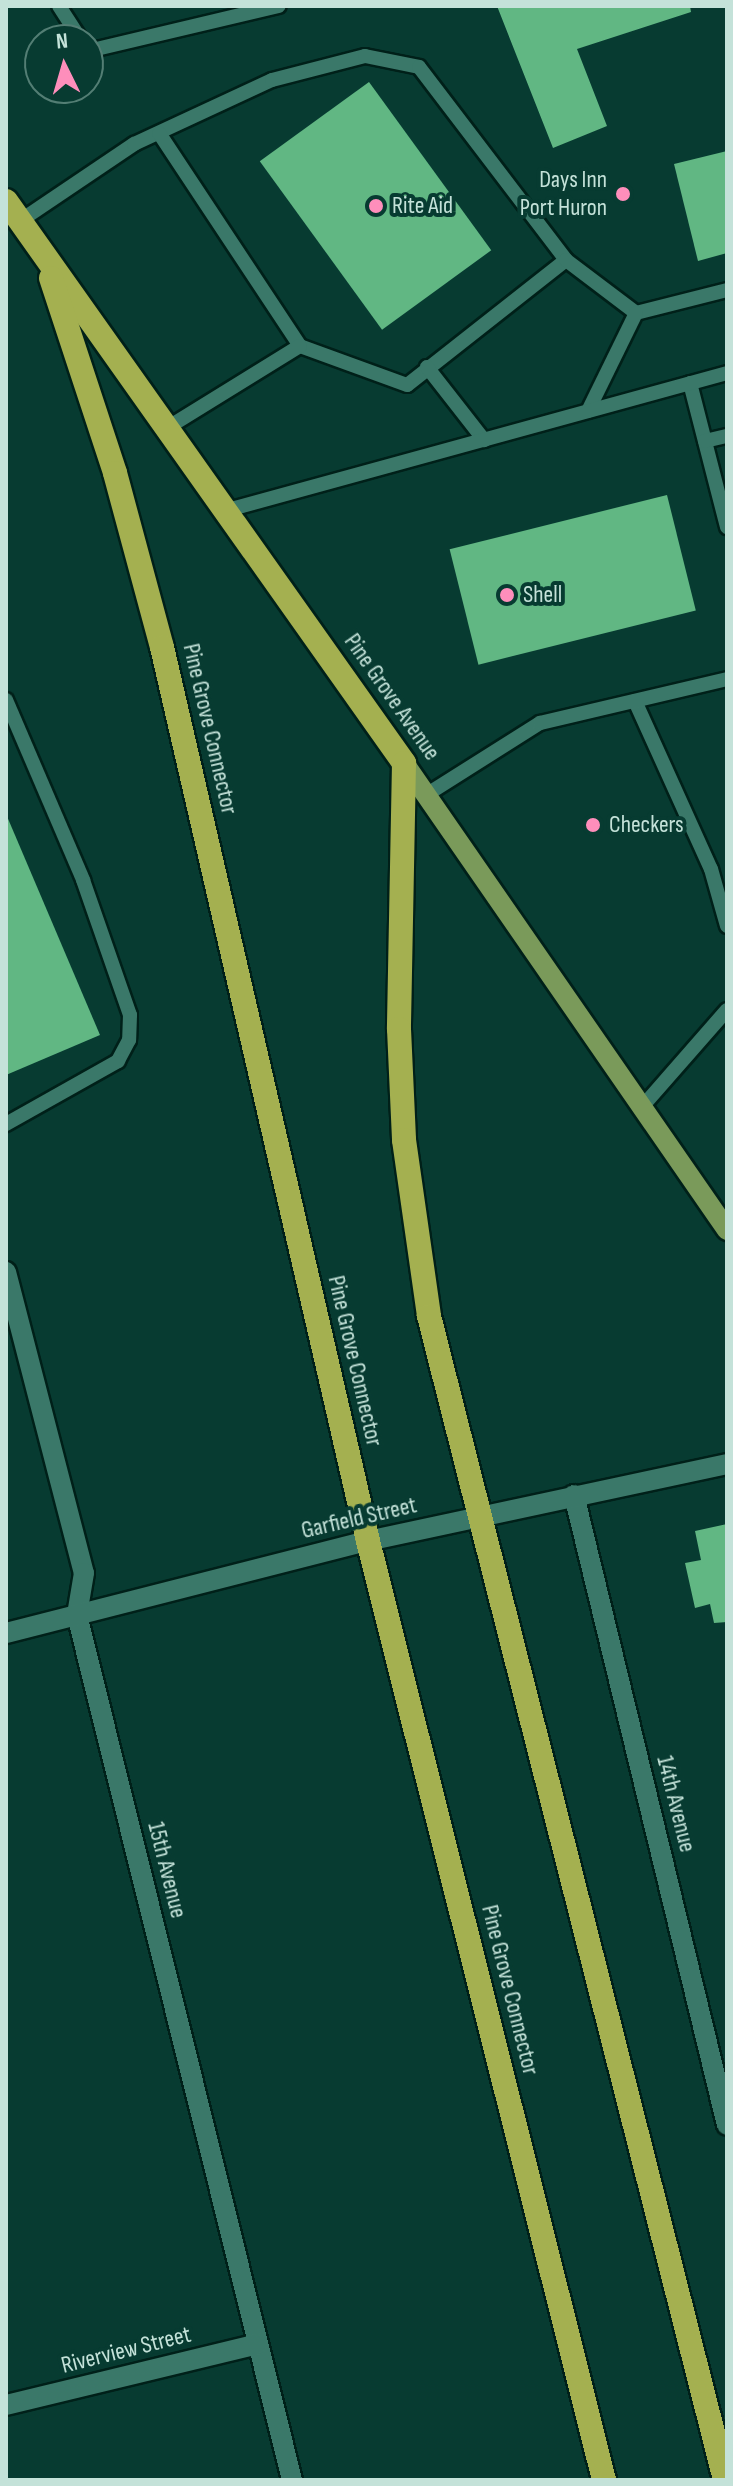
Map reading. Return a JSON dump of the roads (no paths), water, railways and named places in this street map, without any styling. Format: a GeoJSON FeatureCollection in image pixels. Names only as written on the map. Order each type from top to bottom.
{"type":"FeatureCollection","features":[{"type":"Feature","properties":{"kind":"highway","name":"Pine Grove Avenue"},"geometry":{"type":"LineString","coordinates":[[6,201],[404,763]]}},
{"type":"Feature","properties":{"kind":"highway","name":"Pine Grove Connector"},"geometry":{"type":"LineString","coordinates":[[44,257],[115,473],[162,647],[368,1541],[604,2480]]}},
{"type":"Feature","properties":{"kind":"highway"},"geometry":{"type":"LineString","coordinates":[[404,763],[399,1029],[404,1140],[429,1316],[477,1517],[725,2480]]}},
{"type":"Feature","properties":{"kind":"main road","name":"Pine Grove Avenue"},"geometry":{"type":"LineString","coordinates":[[404,763],[727,1230]]}},
{"type":"Feature","properties":{"kind":"street","name":"15th Avenue"},"geometry":{"type":"LineString","coordinates":[[6,1272],[84,1573],[77,1615],[292,2480]]}},
{"type":"Feature","properties":{"kind":"street","name":"Garfield Street"},"geometry":{"type":"LineString","coordinates":[[6,1633],[368,1541],[727,1464]]}},
{"type":"Feature","properties":{"kind":"street","name":"14th Avenue"},"geometry":{"type":"LineString","coordinates":[[574,1495],[727,2125]]}},
{"type":"Feature","properties":{"kind":"street","name":"Riverview Street"},"geometry":{"type":"LineString","coordinates":[[6,2405],[258,2344]]}},
{"type":"Feature","properties":{"kind":"lane"},"geometry":{"type":"LineString","coordinates":[[59,6],[71,24]]}},
{"type":"Feature","properties":{"kind":"lane"},"geometry":{"type":"LineString","coordinates":[[104,48],[279,6]]}},
{"type":"Feature","properties":{"kind":"lane"},"geometry":{"type":"LineString","coordinates":[[20,221],[159,133],[272,80],[365,56],[419,67],[566,260],[636,313]]}},
{"type":"Feature","properties":{"kind":"lane"},"geometry":{"type":"LineString","coordinates":[[159,133],[300,346],[407,385],[566,260]]}},
{"type":"Feature","properties":{"kind":"lane"},"geometry":{"type":"LineString","coordinates":[[588,411],[636,313],[727,290]]}},
{"type":"Feature","properties":{"kind":"lane"},"geometry":{"type":"LineString","coordinates":[[167,428],[300,346]]}},
{"type":"Feature","properties":{"kind":"lane"},"geometry":{"type":"LineString","coordinates":[[427,367],[484,440]]}},
{"type":"Feature","properties":{"kind":"lane"},"geometry":{"type":"LineString","coordinates":[[224,511],[727,373]]}},
{"type":"Feature","properties":{"kind":"lane"},"geometry":{"type":"LineString","coordinates":[[690,383],[727,527]]}},
{"type":"Feature","properties":{"kind":"lane"},"geometry":{"type":"LineString","coordinates":[[705,441],[727,436]]}},
{"type":"Feature","properties":{"kind":"lane"},"geometry":{"type":"LineString","coordinates":[[426,795],[540,723],[727,679]]}},
{"type":"Feature","properties":{"kind":"lane"},"geometry":{"type":"LineString","coordinates":[[6,700],[89,894],[130,1015],[129,1040],[110,1068],[6,1124]]}},
{"type":"Feature","properties":{"kind":"lane"},"geometry":{"type":"LineString","coordinates":[[635,701],[711,869],[727,926]]}},
{"type":"Feature","properties":{"kind":"lane"},"geometry":{"type":"LineString","coordinates":[[642,1107],[727,1010]]}},
{"type":"Feature","properties":{"kind":"place","name":"Days Inn Port Huron"},"geometry":{"type":"Point","coordinates":[623,194]}},
{"type":"Feature","properties":{"kind":"place","name":"Rite Aid"},"geometry":{"type":"Point","coordinates":[376,206]}},
{"type":"Feature","properties":{"kind":"place","name":"Shell"},"geometry":{"type":"Point","coordinates":[507,595]}},
{"type":"Feature","properties":{"kind":"place","name":"Checkers"},"geometry":{"type":"Point","coordinates":[593,825]}}]}
